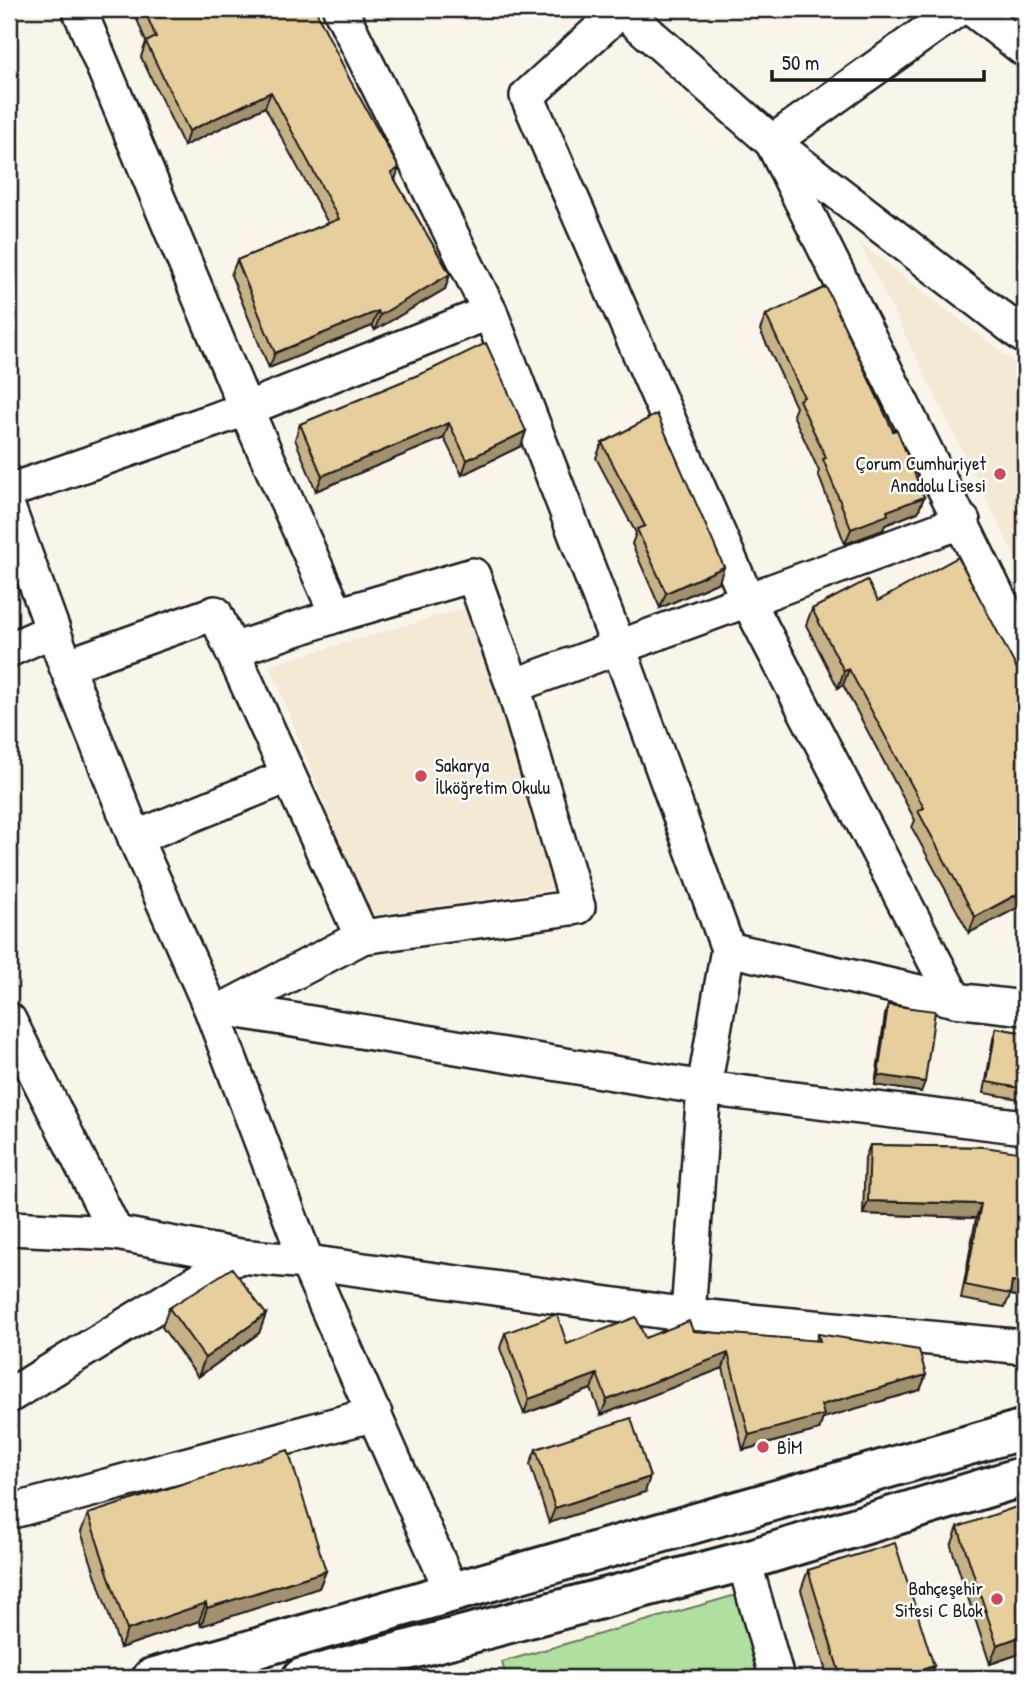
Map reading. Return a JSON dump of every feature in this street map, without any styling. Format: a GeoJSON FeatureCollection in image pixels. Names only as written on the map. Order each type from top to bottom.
{"type":"FeatureCollection","features":[{"type":"Feature","properties":{"kind":"main road"},"geometry":{"type":"LineString","coordinates":[[152,1678],[1025,1429]]}},
{"type":"Feature","properties":{"kind":"main road"},"geometry":{"type":"LineString","coordinates":[[302,1678],[744,1561],[1025,1476]]}},
{"type":"Feature","properties":{"kind":"street"},"geometry":{"type":"LineString","coordinates":[[79,9],[246,409],[337,615]]}},
{"type":"Feature","properties":{"kind":"street"},"geometry":{"type":"LineString","coordinates":[[340,9],[490,312],[619,648],[728,949],[704,1088],[688,1315]]}},
{"type":"Feature","properties":{"kind":"street"},"geometry":{"type":"LineString","coordinates":[[955,1000],[748,601],[527,96],[621,9],[772,142],[1025,337]]}},
{"type":"Feature","properties":{"kind":"street"},"geometry":{"type":"LineString","coordinates":[[772,142],[958,9]]}},
{"type":"Feature","properties":{"kind":"street"},"geometry":{"type":"LineString","coordinates":[[972,9],[1025,50]]}},
{"type":"Feature","properties":{"kind":"street"},"geometry":{"type":"LineString","coordinates":[[772,142],[1025,651]]}},
{"type":"Feature","properties":{"kind":"street"},"geometry":{"type":"LineString","coordinates":[[9,491],[246,409],[490,312]]}},
{"type":"Feature","properties":{"kind":"street"},"geometry":{"type":"LineString","coordinates":[[9,510],[66,666],[135,838],[218,1009],[307,1262],[452,1592]]}},
{"type":"Feature","properties":{"kind":"street"},"geometry":{"type":"LineString","coordinates":[[513,686],[962,521]]}},
{"type":"Feature","properties":{"kind":"street"},"geometry":{"type":"LineString","coordinates":[[218,1009],[362,937],[579,907],[513,686],[473,575],[337,615],[233,650]]}},
{"type":"Feature","properties":{"kind":"street"},"geometry":{"type":"LineString","coordinates":[[66,666],[215,613],[362,937]]}},
{"type":"Feature","properties":{"kind":"street"},"geometry":{"type":"LineString","coordinates":[[9,650],[53,630]]}},
{"type":"Feature","properties":{"kind":"street"},"geometry":{"type":"LineString","coordinates":[[135,838],[288,776]]}},
{"type":"Feature","properties":{"kind":"street"},"geometry":{"type":"LineString","coordinates":[[728,949],[955,1000],[1025,1008]]}},
{"type":"Feature","properties":{"kind":"street"},"geometry":{"type":"LineString","coordinates":[[218,1009],[704,1088],[1025,1127]]}},
{"type":"Feature","properties":{"kind":"street"},"geometry":{"type":"LineString","coordinates":[[9,1020],[116,1233]]}},
{"type":"Feature","properties":{"kind":"street"},"geometry":{"type":"LineString","coordinates":[[9,1227],[116,1233],[239,1256],[307,1262],[688,1315],[1025,1347]]}},
{"type":"Feature","properties":{"kind":"street"},"geometry":{"type":"LineString","coordinates":[[9,1396],[239,1256]]}},
{"type":"Feature","properties":{"kind":"street"},"geometry":{"type":"LineString","coordinates":[[9,1512],[375,1414]]}},
{"type":"Feature","properties":{"kind":"street"},"geometry":{"type":"LineString","coordinates":[[744,1561],[778,1678]]}},
{"type":"Feature","properties":{"kind":"street"},"geometry":{"type":"LineString","coordinates":[[341,1667],[387,1678]]}},
{"type":"Feature","properties":{"kind":"shaded area","name":"Çorum Cumhuriyet Anadolu Lisesi"},"geometry":{"type":"Polygon","coordinates":[[[859,242],[1025,370],[1025,577],[859,242]]]}},
{"type":"Feature","properties":{"kind":"shaded area","name":"Sakarya İlköğretim Okulu"},"geometry":{"type":"Polygon","coordinates":[[[469,607],[567,887],[369,916],[270,665],[469,607]]]}},
{"type":"Feature","properties":{"kind":"green space"},"geometry":{"type":"Polygon","coordinates":[[[743,1593],[766,1678],[506,1678],[502,1662],[743,1593]]]}},
{"type":"Feature","properties":{"kind":"building"},"geometry":{"type":"Polygon","coordinates":[[[144,9],[315,9],[350,80],[399,168],[391,173],[450,274],[380,315],[378,311],[275,353],[237,260],[339,219],[271,92],[189,131],[146,42],[156,37],[144,9]]]}},
{"type":"Feature","properties":{"kind":"building"},"geometry":{"type":"Polygon","coordinates":[[[826,287],[893,431],[897,430],[924,497],[851,529],[823,459],[826,458],[799,400],[804,397],[766,315],[826,287]]]}},
{"type":"Feature","properties":{"kind":"building"},"geometry":{"type":"Polygon","coordinates":[[[486,343],[526,431],[467,460],[449,423],[322,476],[300,424],[430,370],[486,343]]]}},
{"type":"Feature","properties":{"kind":"building"},"geometry":{"type":"Polygon","coordinates":[[[657,414],[724,567],[666,593],[637,529],[645,526],[602,443],[657,414]]]}},
{"type":"Feature","properties":{"kind":"building"},"geometry":{"type":"Polygon","coordinates":[[[958,557],[1025,684],[1025,890],[975,917],[918,811],[924,808],[849,669],[844,671],[812,609],[867,580],[878,601],[958,557]]]}},
{"type":"Feature","properties":{"kind":"building"},"geometry":{"type":"Polygon","coordinates":[[[888,1005],[935,1011],[925,1082],[878,1075],[888,1005]]]}},
{"type":"Feature","properties":{"kind":"building"},"geometry":{"type":"Polygon","coordinates":[[[996,1028],[1025,1033],[1025,1089],[987,1082],[996,1028]]]}},
{"type":"Feature","properties":{"kind":"building"},"geometry":{"type":"Polygon","coordinates":[[[870,1145],[984,1147],[1025,1153],[1025,1283],[1012,1282],[1010,1294],[965,1285],[981,1204],[868,1201],[870,1145]]]}},
{"type":"Feature","properties":{"kind":"building"},"geometry":{"type":"Polygon","coordinates":[[[232,1268],[266,1314],[205,1358],[169,1308],[232,1268]]]}},
{"type":"Feature","properties":{"kind":"building"},"geometry":{"type":"Polygon","coordinates":[[[557,1314],[567,1344],[636,1317],[645,1338],[689,1321],[693,1331],[820,1341],[818,1334],[919,1350],[926,1375],[821,1405],[824,1415],[749,1435],[728,1353],[607,1400],[597,1374],[529,1399],[505,1333],[557,1314]]]}},
{"type":"Feature","properties":{"kind":"building"},"geometry":{"type":"Polygon","coordinates":[[[631,1418],[650,1477],[555,1508],[536,1449],[631,1418]]]}},
{"type":"Feature","properties":{"kind":"building"},"geometry":{"type":"Polygon","coordinates":[[[288,1450],[326,1571],[207,1608],[206,1603],[127,1630],[88,1514],[288,1450]]]}},
{"type":"Feature","properties":{"kind":"building","name":"Bahçeşehir Sitesi C Blok"},"geometry":{"type":"Polygon","coordinates":[[[1025,1504],[1025,1635],[997,1645],[958,1527],[1025,1504]]]}},
{"type":"Feature","properties":{"kind":"building"},"geometry":{"type":"Polygon","coordinates":[[[895,1543],[934,1666],[894,1678],[841,1678],[808,1570],[895,1543]]]}},
{"type":"Feature","properties":{"kind":"place","name":"Çorum Cumhuriyet Anadolu Lisesi"},"geometry":{"type":"Point","coordinates":[1000,474]}},
{"type":"Feature","properties":{"kind":"place","name":"Sakarya İlköğretim Okulu"},"geometry":{"type":"Point","coordinates":[421,776]}},
{"type":"Feature","properties":{"kind":"place","name":"BİM"},"geometry":{"type":"Point","coordinates":[763,1447]}},
{"type":"Feature","properties":{"kind":"place","name":"Bahçeşehir Sitesi C Blok"},"geometry":{"type":"Point","coordinates":[997,1599]}}]}
